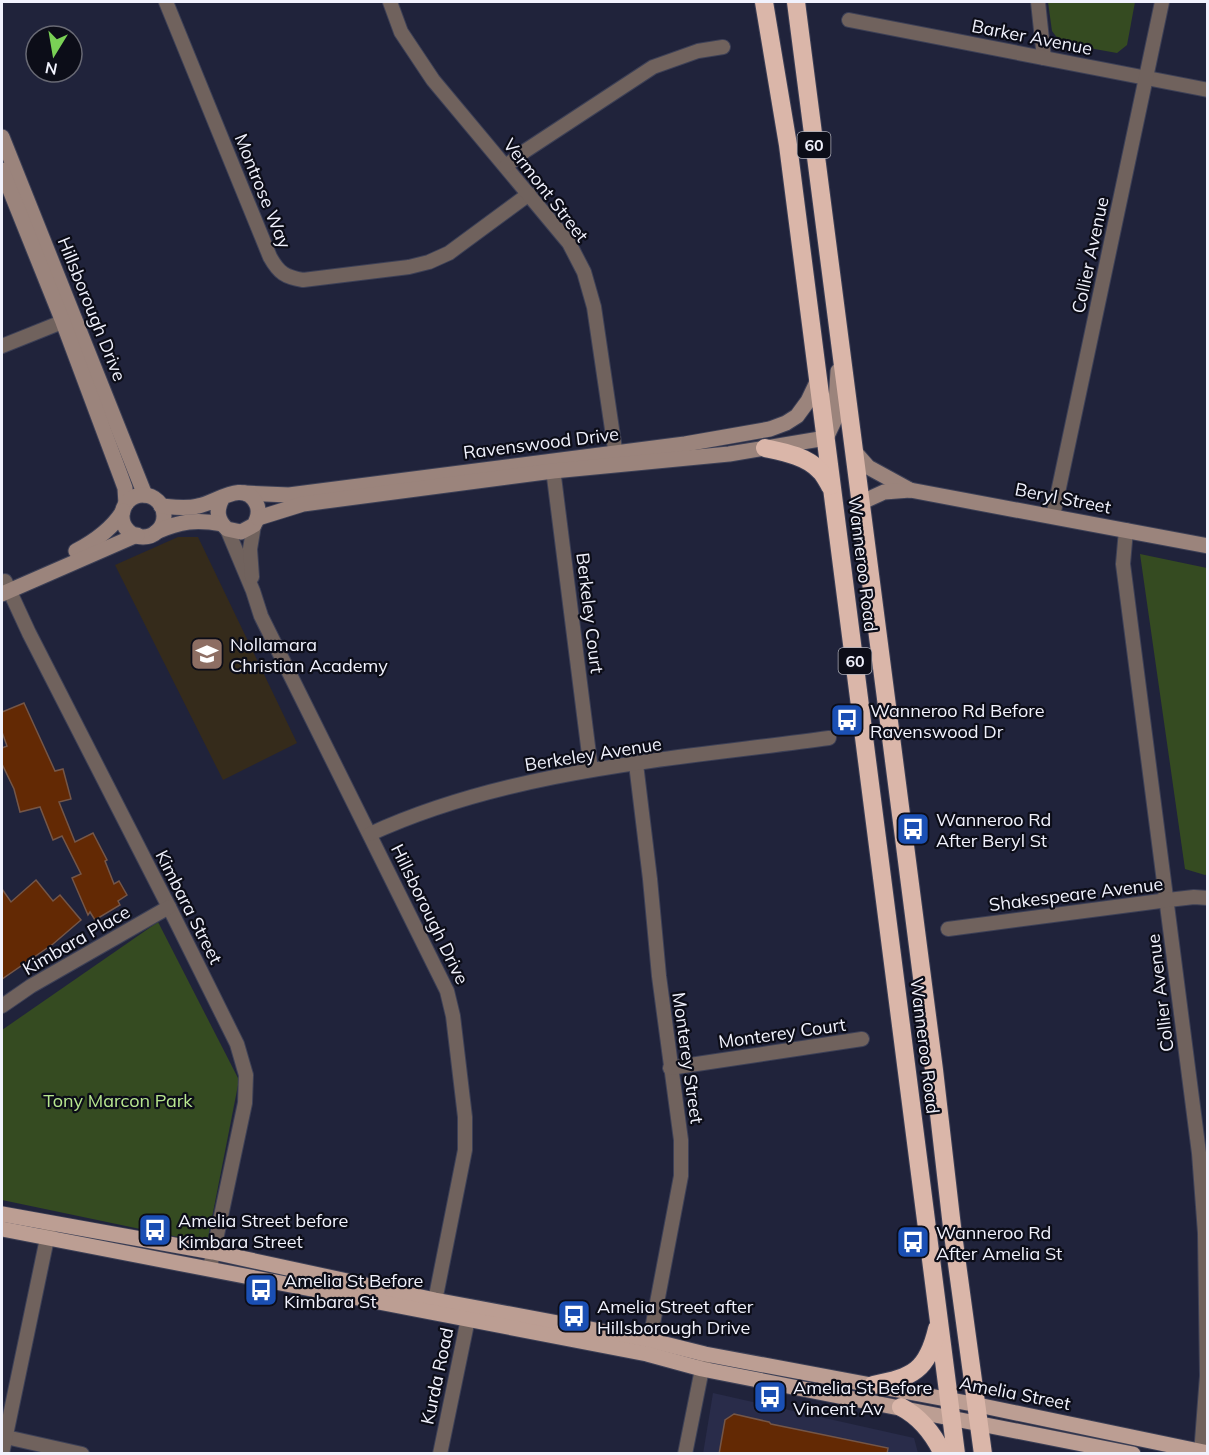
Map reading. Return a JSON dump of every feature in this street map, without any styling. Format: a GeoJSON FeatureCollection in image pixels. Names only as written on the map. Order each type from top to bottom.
{"type":"FeatureCollection","features":[{"type":"Feature","properties":{"kind":"highway","name":"Wanneroo Road"},"geometry":{"type":"LineString","coordinates":[[764,2],[788,145],[956,1454]]}},
{"type":"Feature","properties":{"kind":"highway","name":"Wanneroo Road"},"geometry":{"type":"LineString","coordinates":[[796,2],[983,1454]]}},
{"type":"Feature","properties":{"kind":"highway"},"geometry":{"type":"LineString","coordinates":[[765,448],[788,453],[808,462],[819,470],[833,490]]}},
{"type":"Feature","properties":{"kind":"highway"},"geometry":{"type":"LineString","coordinates":[[873,1385],[901,1379],[921,1366],[933,1346],[939,1321]]}},
{"type":"Feature","properties":{"kind":"highway"},"geometry":{"type":"LineString","coordinates":[[901,1407],[912,1413],[932,1435],[943,1454]]}},
{"type":"Feature","properties":{"kind":"main road","name":"Amelia Street"},"geometry":{"type":"LineString","coordinates":[[2,1214],[49,1231],[209,1269],[469,1313],[648,1347],[901,1407],[950,1408]]}},
{"type":"Feature","properties":{"kind":"main road","name":"Amelia Street"},"geometry":{"type":"LineString","coordinates":[[2,1229],[49,1231],[213,1252],[434,1307]]}},
{"type":"Feature","properties":{"kind":"main road","name":"Amelia Street"},"geometry":{"type":"LineString","coordinates":[[704,1361],[873,1385],[950,1408],[979,1414],[1203,1453]]}},
{"type":"Feature","properties":{"kind":"main road","name":"Amelia Street"},"geometry":{"type":"LineString","coordinates":[[979,1414],[1132,1454]]}},
{"type":"Feature","properties":{"kind":"street","name":"Montrose Way"},"geometry":{"type":"LineString","coordinates":[[166,2],[270,257],[276,268],[288,277],[303,280],[410,267],[429,262],[449,254],[529,194]]}},
{"type":"Feature","properties":{"kind":"street","name":"Vermont Street"},"geometry":{"type":"LineString","coordinates":[[390,2],[401,33],[427,72],[569,243],[584,272],[594,307],[617,459]]}},
{"type":"Feature","properties":{"kind":"street"},"geometry":{"type":"LineString","coordinates":[[1038,2],[1044,58]]}},
{"type":"Feature","properties":{"kind":"street","name":"Collier Avenue"},"geometry":{"type":"LineString","coordinates":[[1053,516],[1162,2]]}},
{"type":"Feature","properties":{"kind":"street","name":"Barker Avenue"},"geometry":{"type":"LineString","coordinates":[[849,20],[1208,90]]}},
{"type":"Feature","properties":{"kind":"street"},"geometry":{"type":"LineString","coordinates":[[506,166],[525,151],[653,68],[698,51],[723,47]]}},
{"type":"Feature","properties":{"kind":"street","name":"Hillsborough Drive"},"geometry":{"type":"LineString","coordinates":[[2,137],[69,320],[125,488],[124,507]]}},
{"type":"Feature","properties":{"kind":"street","name":"Hillsborough Drive"},"geometry":{"type":"LineString","coordinates":[[2,170],[145,495]]}},
{"type":"Feature","properties":{"kind":"street"},"geometry":{"type":"LineString","coordinates":[[2,346],[69,320]]}},
{"type":"Feature","properties":{"kind":"street"},"geometry":{"type":"LineString","coordinates":[[826,438],[833,426],[836,413],[839,335]]}},
{"type":"Feature","properties":{"kind":"street","name":"Ravenswood Drive"},"geometry":{"type":"LineString","coordinates":[[245,493],[289,495],[617,459],[770,429],[797,416],[808,401],[818,380]]}},
{"type":"Feature","properties":{"kind":"street","name":"Ravenswood Drive"},"geometry":{"type":"LineString","coordinates":[[617,459],[684,460],[826,438]]}},
{"type":"Feature","properties":{"kind":"street","name":"Beryl Street"},"geometry":{"type":"LineString","coordinates":[[854,451],[868,467],[910,490]]}},
{"type":"Feature","properties":{"kind":"street","name":"Ravenswood Drive"},"geometry":{"type":"LineString","coordinates":[[256,521],[303,504],[553,466]]}},
{"type":"Feature","properties":{"kind":"street","name":"Berkeley Court"},"geometry":{"type":"LineString","coordinates":[[553,466],[591,770]]}},
{"type":"Feature","properties":{"kind":"street","name":"Beryl Street"},"geometry":{"type":"LineString","coordinates":[[860,503],[884,492],[910,490],[1208,546]]}},
{"type":"Feature","properties":{"kind":"street"},"geometry":{"type":"LineString","coordinates":[[124,507],[125,526],[137,535],[144,536],[191,520],[241,532],[256,521],[256,502],[245,493],[228,494],[222,499],[196,507],[161,506]]}},
{"type":"Feature","properties":{"kind":"street"},"geometry":{"type":"LineString","coordinates":[[4,587],[91,543],[111,527],[124,507],[137,496],[151,496],[161,506],[163,521],[156,532]]}},
{"type":"Feature","properties":{"kind":"street"},"geometry":{"type":"LineString","coordinates":[[222,499],[218,512],[224,527]]}},
{"type":"Feature","properties":{"kind":"street","name":"Hillsborough Drive"},"geometry":{"type":"LineString","coordinates":[[253,591],[250,549],[256,521]]}},
{"type":"Feature","properties":{"kind":"street","name":"Hillsborough Drive"},"geometry":{"type":"LineString","coordinates":[[224,527],[253,591],[261,616],[447,992],[453,1016],[465,1117],[465,1150],[434,1307]]}},
{"type":"Feature","properties":{"kind":"street","name":"Collier Avenue"},"geometry":{"type":"LineString","coordinates":[[1126,530],[1123,564],[1199,1153],[1205,1233],[1207,1387],[1203,1453]]}},
{"type":"Feature","properties":{"kind":"street"},"geometry":{"type":"LineString","coordinates":[[4,587],[137,535]]}},
{"type":"Feature","properties":{"kind":"street","name":"Kimbara Street"},"geometry":{"type":"LineString","coordinates":[[4,587],[237,1044],[246,1075],[245,1103],[209,1269]]}},
{"type":"Feature","properties":{"kind":"street","name":"Berkeley Avenue"},"geometry":{"type":"LineString","coordinates":[[370,834],[395,823],[511,785],[591,770],[829,738]]}},
{"type":"Feature","properties":{"kind":"street","name":"Monterey Street"},"geometry":{"type":"LineString","coordinates":[[636,764],[670,1068],[681,1140],[681,1176],[648,1347]]}},
{"type":"Feature","properties":{"kind":"street","name":"Shakespeare Avenue"},"geometry":{"type":"LineString","coordinates":[[948,929],[1168,900],[1208,898]]}},
{"type":"Feature","properties":{"kind":"street","name":"Kimbara Place"},"geometry":{"type":"LineString","coordinates":[[2,1006],[31,986],[169,907]]}},
{"type":"Feature","properties":{"kind":"street","name":"Monterey Court"},"geometry":{"type":"LineString","coordinates":[[670,1068],[862,1039]]}},
{"type":"Feature","properties":{"kind":"street"},"geometry":{"type":"LineString","coordinates":[[2,1454],[49,1231]]}},
{"type":"Feature","properties":{"kind":"street","name":"Kurda Road"},"geometry":{"type":"LineString","coordinates":[[440,1454],[469,1313]]}},
{"type":"Feature","properties":{"kind":"street"},"geometry":{"type":"LineString","coordinates":[[685,1454],[704,1361]]}},
{"type":"Feature","properties":{"kind":"street"},"geometry":{"type":"LineString","coordinates":[[6,1437],[82,1454]]}},
{"type":"Feature","properties":{"kind":"shaded area","name":"Nollamara Christian Academy"},"geometry":{"type":"Polygon","coordinates":[[[178,537],[198,537],[297,743],[223,780],[115,565],[178,537]]]}},
{"type":"Feature","properties":{"kind":"shaded area"},"geometry":{"type":"Polygon","coordinates":[[[713,1393],[914,1438],[918,1453],[703,1454],[713,1393]]]}},
{"type":"Feature","properties":{"kind":"green space"},"geometry":{"type":"Polygon","coordinates":[[[1048,2],[1135,2],[1127,45],[1117,53],[1061,43],[1052,31],[1048,2]]]}},
{"type":"Feature","properties":{"kind":"green space"},"geometry":{"type":"Polygon","coordinates":[[[1140,554],[1207,568],[1208,874],[1205,875],[1185,869],[1140,554]]]}},
{"type":"Feature","properties":{"kind":"green space","name":"Tony Marcon Park"},"geometry":{"type":"Polygon","coordinates":[[[158,922],[239,1080],[207,1243],[2,1200],[2,1030],[158,922]]]}},
{"type":"Feature","properties":{"kind":"building"},"geometry":{"type":"Polygon","coordinates":[[[24,703],[55,771],[63,769],[71,799],[59,802],[75,842],[93,833],[107,860],[105,861],[114,884],[119,881],[127,895],[118,901],[120,905],[95,920],[90,912],[88,915],[72,878],[81,874],[62,836],[53,840],[40,807],[20,812],[14,789],[2,764],[2,748],[7,746],[2,732],[2,712],[24,703]]]}},
{"type":"Feature","properties":{"kind":"building"},"geometry":{"type":"Polygon","coordinates":[[[36,880],[53,901],[60,895],[81,920],[53,944],[2,979],[2,889],[11,902],[36,880]]]}},
{"type":"Feature","properties":{"kind":"building"},"geometry":{"type":"Polygon","coordinates":[[[734,1414],[888,1448],[887,1454],[719,1454],[725,1420],[734,1414]]]}},
{"type":"Feature","properties":{"kind":"place","name":"Nollamara Christian Academy"},"geometry":{"type":"Point","coordinates":[207,654]}},
{"type":"Feature","properties":{"kind":"place","name":"Wanneroo Rd Before Ravenswood Dr"},"geometry":{"type":"Point","coordinates":[847,720]}},
{"type":"Feature","properties":{"kind":"place","name":"Wanneroo Rd After Beryl St"},"geometry":{"type":"Point","coordinates":[913,829]}},
{"type":"Feature","properties":{"kind":"place","name":"Amelia Street before Kimbara Street"},"geometry":{"type":"Point","coordinates":[155,1230]}},
{"type":"Feature","properties":{"kind":"place","name":"Wanneroo Rd After Amelia St"},"geometry":{"type":"Point","coordinates":[913,1242]}},
{"type":"Feature","properties":{"kind":"place","name":"Amelia St Before Kimbara St"},"geometry":{"type":"Point","coordinates":[261,1290]}},
{"type":"Feature","properties":{"kind":"place","name":"Amelia Street after Hillsborough Drive"},"geometry":{"type":"Point","coordinates":[574,1316]}},
{"type":"Feature","properties":{"kind":"place","name":"Amelia St Before Vincent Av"},"geometry":{"type":"Point","coordinates":[770,1397]}}]}
